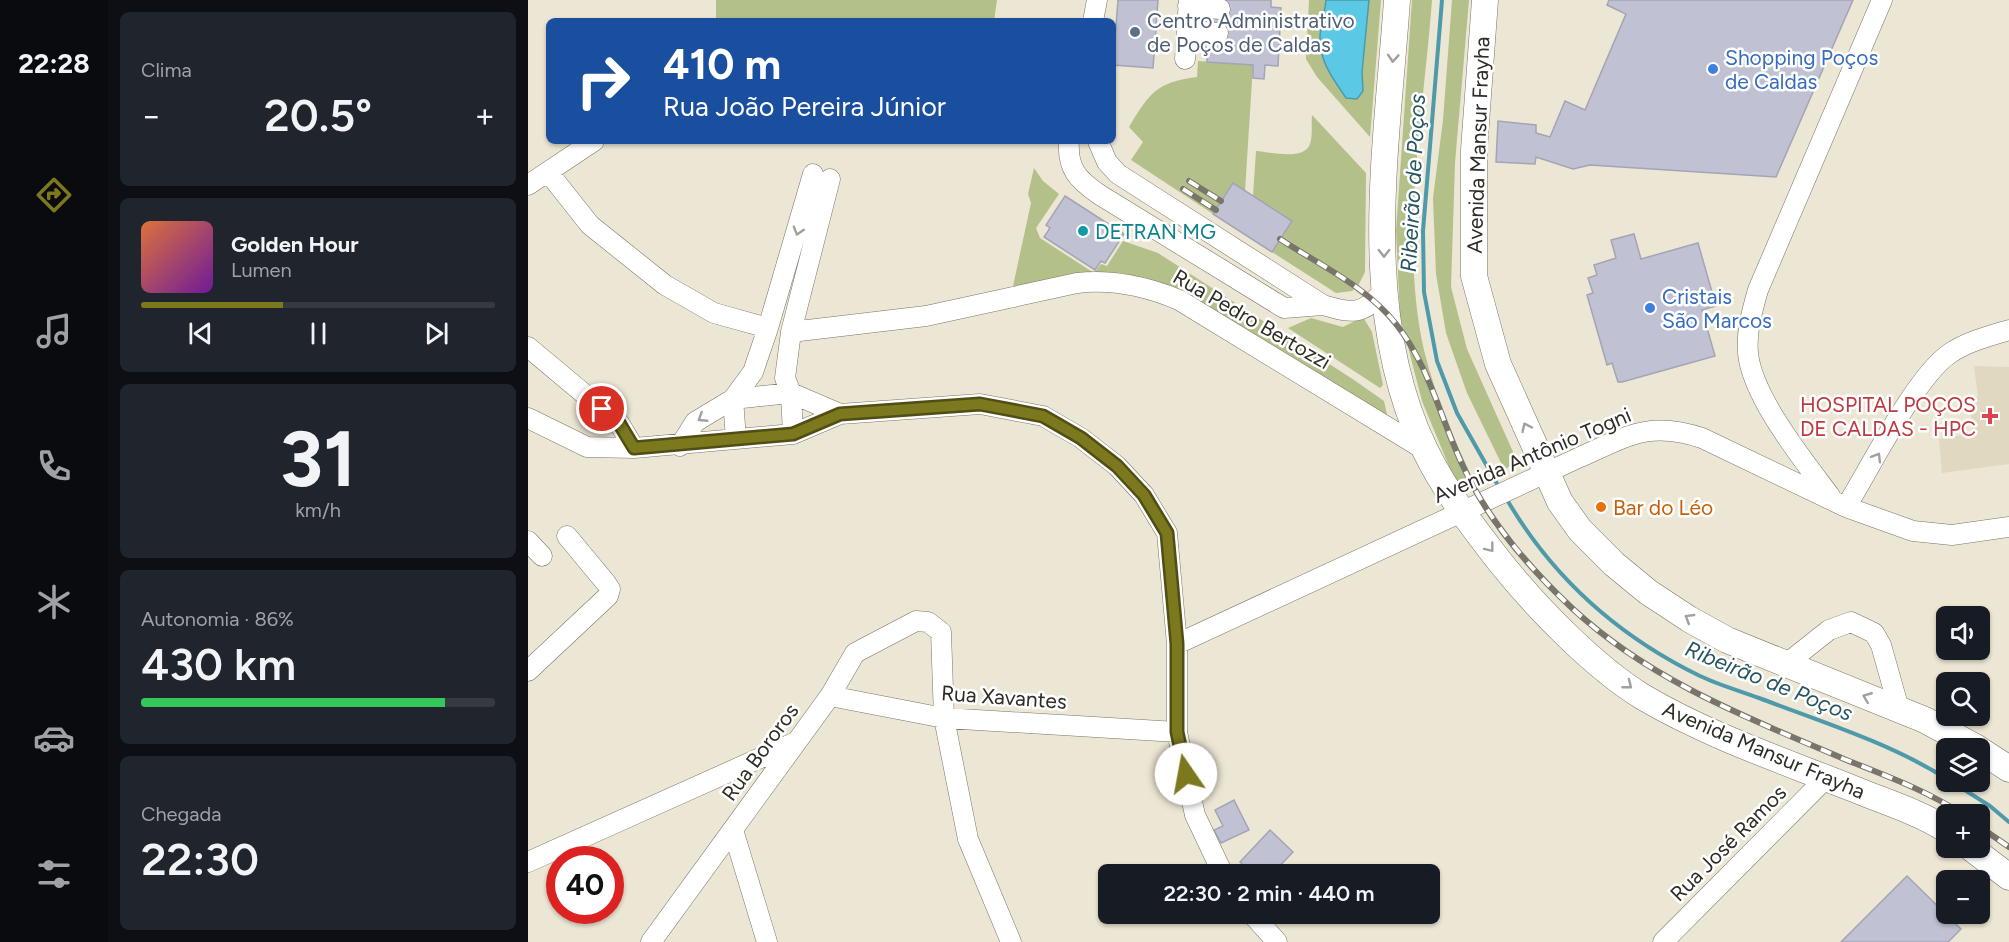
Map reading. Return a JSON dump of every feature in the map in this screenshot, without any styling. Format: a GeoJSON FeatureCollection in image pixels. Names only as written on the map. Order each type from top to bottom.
{"type":"FeatureCollection","features":[{"type":"Feature","properties":{"kind":"main road","name":"Avenida Mansur Frayha"},"geometry":{"type":"LineString","coordinates":[[1397,0],[1385,174],[1384,291],[1397,368],[1425,450],[1471,506],[1518,584],[1596,661],[1642,696],[1701,727],[1901,808],[1936,825]]}},
{"type":"Feature","properties":{"kind":"main road","name":"Avenida Mansur Frayha"},"geometry":{"type":"LineString","coordinates":[[1485,0],[1474,150],[1474,276],[1498,364],[1560,502],[1580,530],[1614,564],[1648,592],[1727,640],[1925,720],[1958,738]]}},
{"type":"Feature","properties":{"kind":"main road","name":"Avenida Mansur Frayha"},"geometry":{"type":"LineString","coordinates":[[1990,757],[2009,769]]}},
{"type":"Feature","properties":{"kind":"main road"},"geometry":{"type":"LineString","coordinates":[[1984,858],[2009,877]]}},
{"type":"Feature","properties":{"kind":"street"},"geometry":{"type":"LineString","coordinates":[[1094,18],[1097,0]]}},
{"type":"Feature","properties":{"kind":"street"},"geometry":{"type":"LineString","coordinates":[[1882,0],[1758,290],[1748,335],[1748,356],[1775,419],[1839,503],[1928,375],[1949,355],[1959,349],[2009,330]]}},
{"type":"Feature","properties":{"kind":"street"},"geometry":{"type":"LineString","coordinates":[[1185,59],[1188,14],[1219,21]]}},
{"type":"Feature","properties":{"kind":"street"},"geometry":{"type":"LineString","coordinates":[[528,185],[590,144]]}},
{"type":"Feature","properties":{"kind":"street"},"geometry":{"type":"LineString","coordinates":[[1069,144],[1071,168],[1079,181],[1100,195],[1284,308],[1323,305]]}},
{"type":"Feature","properties":{"kind":"street"},"geometry":{"type":"LineString","coordinates":[[1099,144],[1107,162],[1118,174],[1323,305],[1345,312],[1356,311],[1370,306],[1384,291]]}},
{"type":"Feature","properties":{"kind":"street"},"geometry":{"type":"LineString","coordinates":[[548,172],[590,225],[665,285],[714,313],[768,328]]}},
{"type":"Feature","properties":{"kind":"street"},"geometry":{"type":"LineString","coordinates":[[680,446],[695,422],[734,399],[753,372],[821,176],[791,332],[785,378],[791,393],[793,434]]}},
{"type":"Feature","properties":{"kind":"street","name":"Rua Pedro Bertozzi"},"geometry":{"type":"LineString","coordinates":[[791,332],[926,316],[1091,281],[1134,286],[1179,300],[1425,450]]}},
{"type":"Feature","properties":{"kind":"street"},"geometry":{"type":"LineString","coordinates":[[528,347],[619,423],[634,448]]}},
{"type":"Feature","properties":{"kind":"street"},"geometry":{"type":"LineString","coordinates":[[734,399],[791,393],[840,414]]}},
{"type":"Feature","properties":{"kind":"street"},"geometry":{"type":"LineString","coordinates":[[734,399],[736,439]]}},
{"type":"Feature","properties":{"kind":"street"},"geometry":{"type":"LineString","coordinates":[[528,418],[586,447],[634,448],[680,446],[793,434],[840,414],[980,404],[1043,416],[1081,438],[1117,466],[1144,495],[1167,533],[1176,636],[1177,732],[1195,815],[1218,864]]}},
{"type":"Feature","properties":{"kind":"street","name":"Avenida Antônio Togni"},"geometry":{"type":"LineString","coordinates":[[1176,636],[1218,623],[1471,506],[1548,474],[1634,434],[1670,429],[1702,438],[1839,503],[1913,531],[1952,535],[2009,527]]}},
{"type":"Feature","properties":{"kind":"street"},"geometry":{"type":"LineString","coordinates":[[528,671],[608,596],[610,589],[606,583],[567,536]]}},
{"type":"Feature","properties":{"kind":"street"},"geometry":{"type":"LineString","coordinates":[[528,541],[542,556]]}},
{"type":"Feature","properties":{"kind":"street","name":"Rua Bororos"},"geometry":{"type":"LineString","coordinates":[[651,942],[830,696],[855,653],[916,621],[928,622],[941,632],[944,718]]}},
{"type":"Feature","properties":{"kind":"street"},"geometry":{"type":"LineString","coordinates":[[1786,664],[1829,630],[1851,622],[1874,633],[1881,645],[1899,710]]}},
{"type":"Feature","properties":{"kind":"street","name":"Rua Xavantes"},"geometry":{"type":"LineString","coordinates":[[830,696],[944,718],[1177,732]]}},
{"type":"Feature","properties":{"kind":"street"},"geometry":{"type":"LineString","coordinates":[[944,718],[968,839],[1011,942]]}},
{"type":"Feature","properties":{"kind":"street"},"geometry":{"type":"LineString","coordinates":[[528,862],[798,741]]}},
{"type":"Feature","properties":{"kind":"street","name":"Rua José Ramos"},"geometry":{"type":"LineString","coordinates":[[1663,942],[1826,778]]}},
{"type":"Feature","properties":{"kind":"street"},"geometry":{"type":"LineString","coordinates":[[733,830],[767,942]]}},
{"type":"Feature","properties":{"kind":"street"},"geometry":{"type":"LineString","coordinates":[[1261,924],[1277,942]]}},
{"type":"Feature","properties":{"kind":"shaded area","name":"HOSPITAL POÇOS DE CALDAS - HPC"},"geometry":{"type":"Polygon","coordinates":[[[1974,366],[2009,367],[2009,464],[1942,473],[1939,439],[1972,433],[1971,399],[1978,397],[1974,366]]]}},
{"type":"Feature","properties":{"kind":"green space"},"geometry":{"type":"Polygon","coordinates":[[[716,0],[997,0],[994,18],[716,18],[716,0]]]}},
{"type":"Feature","properties":{"kind":"green space"},"geometry":{"type":"Polygon","coordinates":[[[1309,0],[1381,0],[1370,137],[1317,77],[1306,59],[1309,0]]]}},
{"type":"Feature","properties":{"kind":"green space"},"geometry":{"type":"Polygon","coordinates":[[[1412,0],[1432,0],[1413,220],[1417,308],[1424,350],[1439,401],[1474,482],[1461,489],[1453,476],[1422,401],[1400,316],[1396,231],[1412,0]]]}},
{"type":"Feature","properties":{"kind":"green space"},"geometry":{"type":"Polygon","coordinates":[[[1452,0],[1469,0],[1455,163],[1451,287],[1467,349],[1518,463],[1504,469],[1467,393],[1446,333],[1436,274],[1433,198],[1443,120],[1452,0]]]}},
{"type":"Feature","properties":{"kind":"green space"},"geometry":{"type":"Polygon","coordinates":[[[1198,61],[1253,65],[1245,191],[1233,183],[1213,214],[1131,160],[1143,142],[1129,127],[1142,106],[1163,86],[1197,77],[1198,61]]]}},
{"type":"Feature","properties":{"kind":"green space"},"geometry":{"type":"Polygon","coordinates":[[[1312,115],[1366,173],[1365,272],[1358,286],[1352,291],[1336,293],[1272,252],[1292,221],[1253,196],[1256,151],[1294,154],[1307,149],[1311,140],[1312,115]]]}},
{"type":"Feature","properties":{"kind":"green space"},"geometry":{"type":"Polygon","coordinates":[[[1034,168],[1043,181],[1059,194],[1036,228],[1040,238],[1094,273],[1101,264],[1107,266],[1123,241],[1158,253],[1384,401],[1388,419],[1172,295],[1093,276],[1013,286],[1031,203],[1028,194],[1034,168]]]}},
{"type":"Feature","properties":{"kind":"green space"},"geometry":{"type":"Polygon","coordinates":[[[1363,317],[1372,332],[1383,385],[1380,388],[1288,328],[1311,318],[1343,327],[1363,317]]]}},
{"type":"Feature","properties":{"kind":"water"},"geometry":{"type":"Polygon","coordinates":[[[1326,0],[1369,0],[1362,72],[1363,91],[1357,99],[1346,98],[1328,70],[1322,55],[1320,33],[1326,0]]]}},
{"type":"Feature","properties":{"kind":"building","name":"Centro Administrativo de Poços de Caldas"},"geometry":{"type":"Polygon","coordinates":[[[1118,0],[1158,0],[1153,68],[1116,65],[1118,0]]]}},
{"type":"Feature","properties":{"kind":"building"},"geometry":{"type":"Polygon","coordinates":[[[1202,0],[1271,0],[1271,7],[1281,8],[1278,66],[1265,65],[1264,79],[1253,78],[1253,65],[1207,62],[1207,48],[1198,48],[1202,0]]]}},
{"type":"Feature","properties":{"kind":"building","name":"Shopping Poços de Caldas"},"geometry":{"type":"Polygon","coordinates":[[[1609,0],[1853,0],[1776,177],[1590,165],[1573,169],[1536,157],[1535,164],[1496,162],[1498,121],[1536,125],[1536,133],[1550,137],[1565,101],[1585,110],[1626,14],[1607,5],[1609,0]]]}},
{"type":"Feature","properties":{"kind":"building"},"geometry":{"type":"Polygon","coordinates":[[[1233,183],[1292,221],[1272,252],[1213,214],[1233,183]]]}},
{"type":"Feature","properties":{"kind":"building","name":"DETRAN MG"},"geometry":{"type":"Polygon","coordinates":[[[1065,196],[1124,234],[1105,263],[1101,261],[1095,270],[1044,237],[1050,228],[1046,225],[1065,196]]]}},
{"type":"Feature","properties":{"kind":"building","name":"Cristais São Marcos"},"geometry":{"type":"Polygon","coordinates":[[[1634,234],[1641,259],[1698,243],[1716,306],[1702,310],[1715,356],[1618,382],[1612,363],[1607,365],[1587,295],[1593,293],[1588,278],[1597,275],[1594,265],[1616,258],[1611,240],[1634,234]]]}},
{"type":"Feature","properties":{"kind":"building"},"geometry":{"type":"Polygon","coordinates":[[[1234,800],[1249,830],[1221,843],[1214,830],[1223,826],[1215,810],[1234,800]]]}},
{"type":"Feature","properties":{"kind":"building"},"geometry":{"type":"Polygon","coordinates":[[[1270,830],[1293,852],[1282,864],[1242,864],[1240,862],[1270,830]]]}},
{"type":"Feature","properties":{"kind":"building"},"geometry":{"type":"Polygon","coordinates":[[[1907,876],[1936,904],[1936,924],[1956,924],[1961,929],[1948,942],[1841,942],[1907,876]]]}},
{"type":"Feature","properties":{"kind":"waterway","name":"Ribeirão de Poços"},"geometry":{"type":"LineString","coordinates":[[1442,0],[1423,231],[1424,292],[1437,361],[1457,413],[1500,489]]}},
{"type":"Feature","properties":{"kind":"waterway","name":"Ribeirão de Poços"},"geometry":{"type":"LineString","coordinates":[[1506,498],[1544,554],[1590,602],[1615,623],[1670,660],[1707,679],[1879,744],[1936,772]]}},
{"type":"Feature","properties":{"kind":"waterway","name":"Ribeirão de Poços"},"geometry":{"type":"LineString","coordinates":[[1968,792],[2009,822]]}},
{"type":"Feature","properties":{"kind":"railway"},"geometry":{"type":"LineString","coordinates":[[1189,181],[1221,201]]}},
{"type":"Feature","properties":{"kind":"railway"},"geometry":{"type":"LineString","coordinates":[[1183,189],[1216,210]]}},
{"type":"Feature","properties":{"kind":"railway"},"geometry":{"type":"LineString","coordinates":[[1280,239],[1357,287],[1396,324],[1418,358],[1463,466],[1484,505],[1526,561],[1573,609],[1635,657],[1702,696],[1919,790],[1946,804]]}},
{"type":"Feature","properties":{"kind":"railway"},"geometry":{"type":"LineString","coordinates":[[1990,834],[2009,847]]}},
{"type":"Feature","properties":{"kind":"place","name":"Centro Administrativo de Poços de Caldas"},"geometry":{"type":"Point","coordinates":[1135,32]}},
{"type":"Feature","properties":{"kind":"place","name":"Shopping Poços de Caldas"},"geometry":{"type":"Point","coordinates":[1713,69]}},
{"type":"Feature","properties":{"kind":"place","name":"DETRAN MG"},"geometry":{"type":"Point","coordinates":[1083,231]}},
{"type":"Feature","properties":{"kind":"place","name":"Cristais São Marcos"},"geometry":{"type":"Point","coordinates":[1650,308]}},
{"type":"Feature","properties":{"kind":"place","name":"HOSPITAL POÇOS DE CALDAS - HPC"},"geometry":{"type":"Point","coordinates":[1990,416]}},
{"type":"Feature","properties":{"kind":"place","name":"Bar do Léo"},"geometry":{"type":"Point","coordinates":[1601,507]}},
{"type":"Feature","properties":{"kind":"route"},"geometry":{"type":"LineString","coordinates":[[602,409],[619,423],[634,448],[680,446],[793,434],[840,414],[980,404],[1043,416],[1081,438],[1117,466],[1144,495],[1167,533],[1177,644],[1177,732],[1186,774]]}}]}
